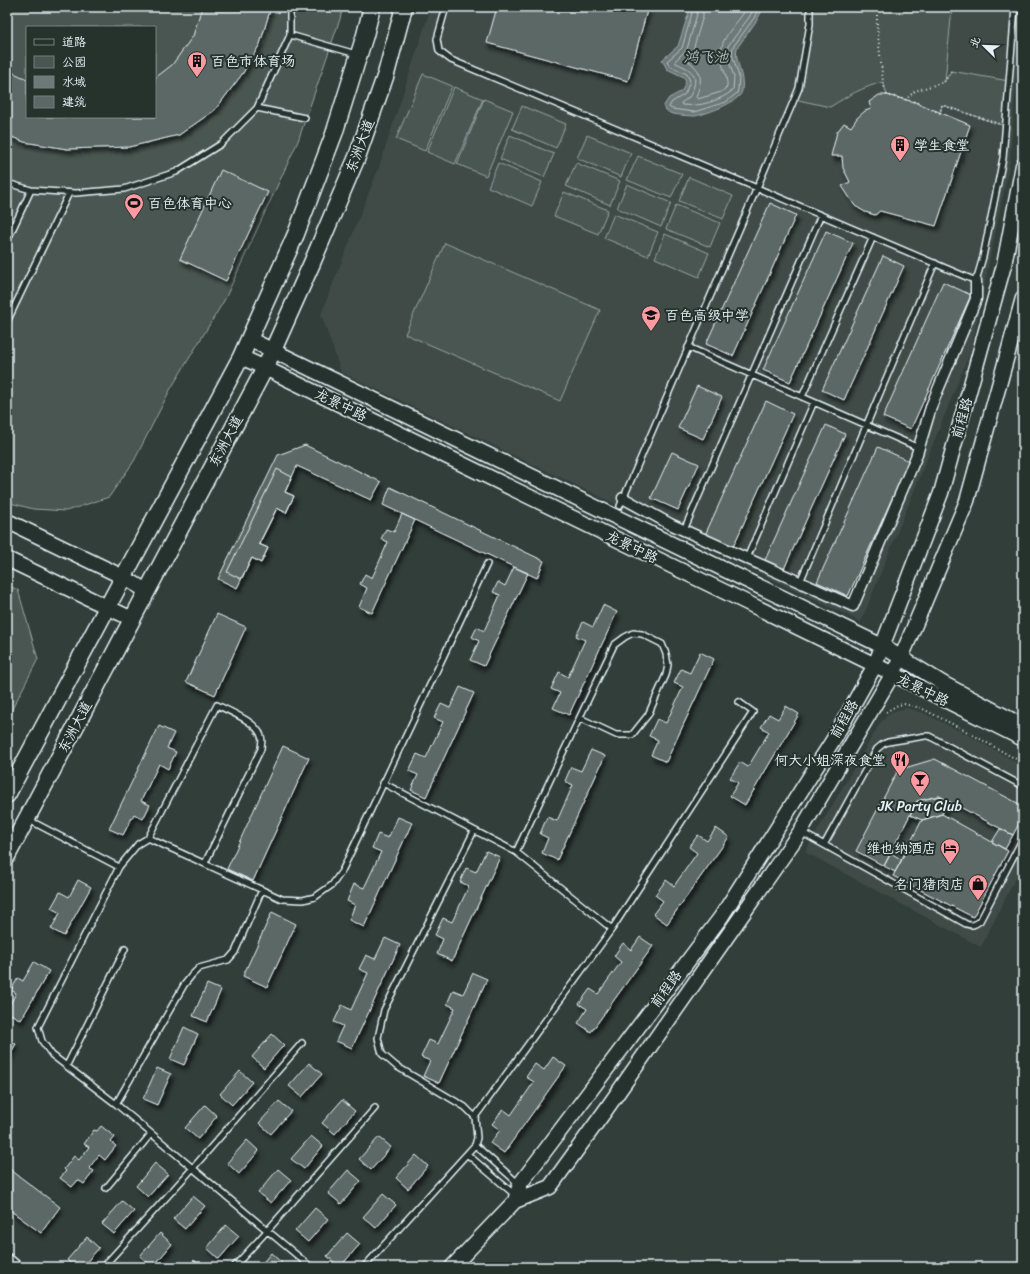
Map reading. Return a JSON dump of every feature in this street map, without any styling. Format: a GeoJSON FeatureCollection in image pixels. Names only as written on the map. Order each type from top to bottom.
{"type":"FeatureCollection","features":[{"type":"Feature","properties":{"kind":"main road","name":"东洲大道"},"geometry":{"type":"LineString","coordinates":[[7,795],[241,357],[299,227],[334,134],[359,55],[372,7]]}},
{"type":"Feature","properties":{"kind":"main road","name":"东洲大道"},"geometry":{"type":"LineString","coordinates":[[7,856],[265,368],[357,156],[386,74],[404,7]]}},
{"type":"Feature","properties":{"kind":"street","name":"前程路"},"geometry":{"type":"LineString","coordinates":[[452,1267],[517,1194],[721,917],[835,737],[875,665],[941,493],[1004,265],[1023,165]]}},
{"type":"Feature","properties":{"kind":"street"},"geometry":{"type":"LineString","coordinates":[[621,502],[853,606],[916,457],[932,404],[976,299],[976,281]]}},
{"type":"Feature","properties":{"kind":"street","name":"前程路"},"geometry":{"type":"LineString","coordinates":[[517,1194],[550,1188],[606,1111],[800,832],[892,675],[901,658],[967,501],[1023,298]]}},
{"type":"Feature","properties":{"kind":"street","name":"龙景中路"},"geometry":{"type":"LineString","coordinates":[[249,338],[272,351],[340,382],[882,646],[944,684],[1023,726]]}},
{"type":"Feature","properties":{"kind":"street","name":"龙景中路"},"geometry":{"type":"LineString","coordinates":[[241,357],[875,665],[892,675],[1023,739]]}},
{"type":"Feature","properties":{"kind":"street"},"geometry":{"type":"LineString","coordinates":[[7,521],[123,577],[147,591]]}},
{"type":"Feature","properties":{"kind":"street"},"geometry":{"type":"LineString","coordinates":[[7,559],[132,619]]}},
{"type":"Feature","properties":{"kind":"street"},"geometry":{"type":"LineString","coordinates":[[7,1261],[14,1267]]}},
{"type":"Feature","properties":{"kind":"lane"},"geometry":{"type":"LineString","coordinates":[[7,183],[31,190],[76,193],[124,189],[176,172],[221,144],[257,108],[290,34],[290,7]]}},
{"type":"Feature","properties":{"kind":"lane"},"geometry":{"type":"LineString","coordinates":[[446,7],[437,39],[439,51],[451,60],[976,281],[983,257],[1003,158],[1015,7]]}},
{"type":"Feature","properties":{"kind":"lane"},"geometry":{"type":"LineString","coordinates":[[621,502],[757,188],[798,88],[810,24],[810,7]]}},
{"type":"Feature","properties":{"kind":"lane"},"geometry":{"type":"LineString","coordinates":[[290,34],[359,55]]}},
{"type":"Feature","properties":{"kind":"lane"},"geometry":{"type":"LineString","coordinates":[[257,108],[306,118]]}},
{"type":"Feature","properties":{"kind":"lane"},"geometry":{"type":"LineString","coordinates":[[7,241],[31,190]]}},
{"type":"Feature","properties":{"kind":"lane"},"geometry":{"type":"LineString","coordinates":[[7,322],[69,193]]}},
{"type":"Feature","properties":{"kind":"lane"},"geometry":{"type":"LineString","coordinates":[[684,530],[821,215]]}},
{"type":"Feature","properties":{"kind":"lane"},"geometry":{"type":"LineString","coordinates":[[802,397],[873,237]]}},
{"type":"Feature","properties":{"kind":"lane"},"geometry":{"type":"LineString","coordinates":[[800,582],[934,264]]}},
{"type":"Feature","properties":{"kind":"lane"},"geometry":{"type":"LineString","coordinates":[[688,347],[919,448]]}},
{"type":"Feature","properties":{"kind":"lane"},"geometry":{"type":"LineString","coordinates":[[747,558],[814,402]]}},
{"type":"Feature","properties":{"kind":"lane"},"geometry":{"type":"LineString","coordinates":[[148,838],[282,899],[303,900],[315,897],[332,885],[342,871],[487,564]]}},
{"type":"Feature","properties":{"kind":"lane"},"geometry":{"type":"LineString","coordinates":[[516,852],[614,645],[625,636],[633,633],[642,634],[662,644],[668,665],[666,675],[648,715],[632,735],[616,735],[580,718]]}},
{"type":"Feature","properties":{"kind":"lane"},"geometry":{"type":"LineString","coordinates":[[364,1267],[475,1145],[477,1138],[476,1117],[612,929],[752,712],[739,702]]}},
{"type":"Feature","properties":{"kind":"lane"},"geometry":{"type":"LineString","coordinates":[[205,863],[261,749],[261,736],[255,727],[242,718],[217,705],[148,838],[138,844],[118,866],[38,1027],[42,1041],[52,1054],[116,1104],[310,1267]]}},
{"type":"Feature","properties":{"kind":"lane"},"geometry":{"type":"LineString","coordinates":[[824,845],[878,749],[883,744],[888,742],[929,736],[1023,786]]}},
{"type":"Feature","properties":{"kind":"lane"},"geometry":{"type":"LineString","coordinates":[[383,783],[516,852],[612,929]]}},
{"type":"Feature","properties":{"kind":"lane"},"geometry":{"type":"LineString","coordinates":[[26,819],[118,866]]}},
{"type":"Feature","properties":{"kind":"lane"},"geometry":{"type":"LineString","coordinates":[[474,831],[384,1010],[378,1038],[382,1054],[396,1066],[465,1107],[476,1117]]}},
{"type":"Feature","properties":{"kind":"lane"},"geometry":{"type":"LineString","coordinates":[[800,832],[972,926],[976,925],[980,921],[1023,838]]}},
{"type":"Feature","properties":{"kind":"lane"},"geometry":{"type":"LineString","coordinates":[[116,1104],[184,985],[199,968],[228,960],[235,952],[262,890]]}},
{"type":"Feature","properties":{"kind":"lane"},"geometry":{"type":"LineString","coordinates":[[67,1066],[125,949]]}},
{"type":"Feature","properties":{"kind":"lane"},"geometry":{"type":"LineString","coordinates":[[103,1267],[193,1168],[302,1043]]}},
{"type":"Feature","properties":{"kind":"lane"},"geometry":{"type":"LineString","coordinates":[[234,1267],[375,1108]]}},
{"type":"Feature","properties":{"kind":"lane"},"geometry":{"type":"LineString","coordinates":[[106,1188],[151,1134]]}},
{"type":"Feature","properties":{"kind":"lane"},"geometry":{"type":"LineString","coordinates":[[475,1145],[517,1194]]}},
{"type":"Feature","properties":{"kind":"lane"},"geometry":{"type":"LineString","coordinates":[[467,1154],[517,1194]]}},
{"type":"Feature","properties":{"kind":"path"},"geometry":{"type":"LineString","coordinates":[[877,7],[877,26],[883,82],[887,95],[915,102],[940,113],[942,105],[1005,126]]}},
{"type":"Feature","properties":{"kind":"path"},"geometry":{"type":"LineString","coordinates":[[905,100],[915,91],[944,82],[951,71]]}},
{"type":"Feature","properties":{"kind":"path"},"geometry":{"type":"LineString","coordinates":[[885,712],[890,708],[904,704],[921,708],[1023,763]]}},
{"type":"Feature","properties":{"kind":"shaded area","name":"百色高级中学"},"geometry":{"type":"Polygon","coordinates":[[[431,7],[1021,7],[1010,162],[971,350],[861,622],[341,372],[321,314],[379,167],[431,7]]]}},
{"type":"Feature","properties":{"kind":"shaded area"},"geometry":{"type":"Polygon","coordinates":[[[907,708],[923,713],[962,732],[1023,766],[1023,863],[981,947],[805,852],[880,723],[891,712],[907,708]]]}},
{"type":"Feature","properties":{"kind":"green space","name":"百色体育中心"},"geometry":{"type":"Polygon","coordinates":[[[7,7],[343,7],[298,141],[225,299],[170,390],[134,461],[109,497],[66,511],[33,509],[7,502],[7,7]]]}},
{"type":"Feature","properties":{"kind":"green space"},"geometry":{"type":"Polygon","coordinates":[[[810,7],[952,7],[945,81],[951,71],[1009,81],[1005,126],[942,105],[940,113],[887,95],[883,82],[855,92],[830,107],[794,99],[799,88],[810,7]]]}},
{"type":"Feature","properties":{"kind":"green space"},"geometry":{"type":"Polygon","coordinates":[[[423,74],[452,86],[425,151],[396,139],[423,74]]]}},
{"type":"Feature","properties":{"kind":"green space"},"geometry":{"type":"Polygon","coordinates":[[[454,87],[483,99],[455,164],[427,152],[454,87]]]}},
{"type":"Feature","properties":{"kind":"green space"},"geometry":{"type":"Polygon","coordinates":[[[484,99],[513,111],[486,176],[457,164],[484,99]]]}},
{"type":"Feature","properties":{"kind":"green space"},"geometry":{"type":"Polygon","coordinates":[[[522,106],[566,124],[556,148],[512,129],[522,106]]]}},
{"type":"Feature","properties":{"kind":"green space"},"geometry":{"type":"Polygon","coordinates":[[[510,135],[554,154],[544,177],[500,159],[510,135]]]}},
{"type":"Feature","properties":{"kind":"green space"},"geometry":{"type":"Polygon","coordinates":[[[587,135],[631,153],[621,177],[577,158],[587,135]]]}},
{"type":"Feature","properties":{"kind":"green space"},"geometry":{"type":"Polygon","coordinates":[[[638,156],[682,174],[671,198],[627,180],[638,156]]]}},
{"type":"Feature","properties":{"kind":"green space"},"geometry":{"type":"Polygon","coordinates":[[[498,163],[542,182],[532,206],[488,187],[498,163]]]}},
{"type":"Feature","properties":{"kind":"green space"},"geometry":{"type":"Polygon","coordinates":[[[576,163],[620,181],[610,205],[566,186],[576,163]]]}},
{"type":"Feature","properties":{"kind":"green space"},"geometry":{"type":"Polygon","coordinates":[[[689,177],[733,196],[723,219],[679,201],[689,177]]]}},
{"type":"Feature","properties":{"kind":"green space"},"geometry":{"type":"Polygon","coordinates":[[[627,184],[671,203],[661,227],[617,208],[627,184]]]}},
{"type":"Feature","properties":{"kind":"green space"},"geometry":{"type":"Polygon","coordinates":[[[564,192],[608,210],[598,234],[554,216],[564,192]]]}},
{"type":"Feature","properties":{"kind":"green space"},"geometry":{"type":"Polygon","coordinates":[[[676,205],[720,223],[710,247],[666,229],[676,205]]]}},
{"type":"Feature","properties":{"kind":"green space"},"geometry":{"type":"Polygon","coordinates":[[[614,214],[658,232],[648,256],[604,238],[614,214]]]}},
{"type":"Feature","properties":{"kind":"green space"},"geometry":{"type":"Polygon","coordinates":[[[665,234],[709,253],[699,277],[655,258],[665,234]]]}},
{"type":"Feature","properties":{"kind":"green space"},"geometry":{"type":"Polygon","coordinates":[[[445,243],[600,310],[560,401],[405,334],[445,243]]]}},
{"type":"Feature","properties":{"kind":"green space"},"geometry":{"type":"Polygon","coordinates":[[[7,585],[18,590],[38,659],[7,719],[7,585]]]}},
{"type":"Feature","properties":{"kind":"water","name":"鸿飞池"},"geometry":{"type":"Polygon","coordinates":[[[688,7],[764,7],[757,20],[737,48],[736,53],[743,85],[740,95],[722,107],[695,116],[672,114],[663,107],[669,98],[682,91],[686,81],[684,77],[667,69],[662,60],[678,46],[689,12],[688,7]]]}},
{"type":"Feature","properties":{"kind":"building","name":"百色市体育场"},"geometry":{"type":"Polygon","coordinates":[[[202,7],[271,7],[260,44],[243,73],[215,110],[179,135],[129,147],[67,149],[24,142],[7,135],[7,70],[26,79],[26,118],[156,118],[156,77],[172,65],[193,36],[202,7]]]}},
{"type":"Feature","properties":{"kind":"building"},"geometry":{"type":"Polygon","coordinates":[[[497,7],[648,7],[628,81],[487,43],[497,7]]]}},
{"type":"Feature","properties":{"kind":"building","name":"学生食堂"},"geometry":{"type":"Polygon","coordinates":[[[879,95],[887,95],[915,102],[970,125],[936,226],[880,211],[875,215],[865,212],[855,206],[842,186],[850,182],[843,168],[842,156],[831,156],[837,132],[844,123],[851,127],[857,118],[865,111],[871,109],[869,102],[879,95]]]}},
{"type":"Feature","properties":{"kind":"building"},"geometry":{"type":"Polygon","coordinates":[[[221,170],[268,192],[226,281],[180,259],[221,170]]]}},
{"type":"Feature","properties":{"kind":"building"},"geometry":{"type":"Polygon","coordinates":[[[770,203],[796,215],[733,356],[706,344],[770,203]]]}},
{"type":"Feature","properties":{"kind":"building"},"geometry":{"type":"Polygon","coordinates":[[[826,231],[853,243],[790,382],[763,370],[826,231]]]}},
{"type":"Feature","properties":{"kind":"building"},"geometry":{"type":"Polygon","coordinates":[[[883,256],[904,266],[844,400],[822,390],[883,256]]]}},
{"type":"Feature","properties":{"kind":"building"},"geometry":{"type":"Polygon","coordinates":[[[943,282],[971,295],[911,429],[883,417],[943,282]]]}},
{"type":"Feature","properties":{"kind":"building"},"geometry":{"type":"Polygon","coordinates":[[[697,386],[722,397],[703,439],[678,428],[697,386]]]}},
{"type":"Feature","properties":{"kind":"building"},"geometry":{"type":"Polygon","coordinates":[[[766,401],[793,414],[733,547],[705,535],[766,401]]]}},
{"type":"Feature","properties":{"kind":"building"},"geometry":{"type":"Polygon","coordinates":[[[826,425],[845,434],[784,569],[765,560],[826,425]]]}},
{"type":"Feature","properties":{"kind":"building"},"geometry":{"type":"Polygon","coordinates":[[[305,445],[381,482],[371,500],[297,466],[285,492],[294,496],[286,513],[277,508],[259,544],[268,548],[261,563],[252,558],[237,588],[218,579],[278,455],[305,445]]]}},
{"type":"Feature","properties":{"kind":"building"},"geometry":{"type":"Polygon","coordinates":[[[878,447],[909,461],[848,596],[817,582],[878,447]]]}},
{"type":"Feature","properties":{"kind":"building"},"geometry":{"type":"Polygon","coordinates":[[[672,452],[699,464],[678,510],[651,498],[672,452]]]}},
{"type":"Feature","properties":{"kind":"building"},"geometry":{"type":"Polygon","coordinates":[[[277,469],[292,477],[285,492],[294,496],[286,513],[277,508],[259,544],[268,548],[261,563],[252,558],[241,579],[227,572],[277,469]]]}},
{"type":"Feature","properties":{"kind":"building"},"geometry":{"type":"Polygon","coordinates":[[[390,487],[544,561],[537,578],[383,505],[390,487]]]}},
{"type":"Feature","properties":{"kind":"building"},"geometry":{"type":"Polygon","coordinates":[[[402,514],[415,520],[372,613],[359,607],[367,588],[360,584],[365,574],[372,578],[388,542],[381,539],[386,529],[394,532],[402,514]]]}},
{"type":"Feature","properties":{"kind":"building"},"geometry":{"type":"Polygon","coordinates":[[[514,567],[528,573],[484,666],[470,660],[479,641],[472,637],[477,627],[484,631],[500,595],[493,592],[498,582],[505,586],[514,567]]]}},
{"type":"Feature","properties":{"kind":"building"},"geometry":{"type":"Polygon","coordinates":[[[603,605],[617,612],[569,715],[553,708],[560,693],[551,689],[559,672],[568,677],[585,640],[576,636],[583,622],[593,627],[603,605]]]}},
{"type":"Feature","properties":{"kind":"building"},"geometry":{"type":"Polygon","coordinates":[[[217,614],[246,627],[215,695],[186,682],[217,614]]]}},
{"type":"Feature","properties":{"kind":"building"},"geometry":{"type":"Polygon","coordinates":[[[700,652],[714,659],[666,762],[651,755],[658,740],[649,736],[657,719],[666,723],[683,687],[674,683],[681,669],[690,673],[700,652]]]}},
{"type":"Feature","properties":{"kind":"building"},"geometry":{"type":"Polygon","coordinates":[[[460,687],[474,693],[426,797],[411,790],[418,775],[409,771],[417,754],[426,758],[443,722],[434,718],[441,704],[450,708],[460,687]]]}},
{"type":"Feature","properties":{"kind":"building"},"geometry":{"type":"Polygon","coordinates":[[[786,706],[799,714],[745,805],[730,796],[738,783],[730,778],[740,762],[748,767],[769,732],[761,727],[769,714],[778,719],[786,706]]]}},
{"type":"Feature","properties":{"kind":"building"},"geometry":{"type":"Polygon","coordinates":[[[159,726],[174,733],[167,748],[176,752],[168,769],[159,764],[141,801],[150,805],[143,819],[134,814],[123,835],[109,829],[159,726]]]}},
{"type":"Feature","properties":{"kind":"building"},"geometry":{"type":"Polygon","coordinates":[[[283,746],[309,758],[253,881],[227,869],[283,746]]]}},
{"type":"Feature","properties":{"kind":"building"},"geometry":{"type":"Polygon","coordinates":[[[591,750],[605,756],[557,860],[542,853],[548,838],[540,834],[547,817],[557,821],[573,785],[565,781],[571,767],[581,771],[591,750]]]}},
{"type":"Feature","properties":{"kind":"building"},"geometry":{"type":"Polygon","coordinates":[[[935,759],[1023,806],[1023,816],[1013,835],[939,796],[917,801],[884,866],[856,851],[898,770],[935,759]]]}},
{"type":"Feature","properties":{"kind":"building"},"geometry":{"type":"Polygon","coordinates":[[[939,796],[949,801],[942,814],[922,820],[910,815],[917,801],[939,796]]]}},
{"type":"Feature","properties":{"kind":"building"},"geometry":{"type":"Polygon","coordinates":[[[942,814],[1008,851],[973,917],[893,876],[922,820],[942,814]]]}},
{"type":"Feature","properties":{"kind":"building"},"geometry":{"type":"Polygon","coordinates":[[[398,817],[412,823],[364,927],[349,920],[355,905],[347,901],[354,884],[364,888],[381,852],[372,848],[378,834],[388,838],[398,817]]]}},
{"type":"Feature","properties":{"kind":"building"},"geometry":{"type":"Polygon","coordinates":[[[716,828],[729,837],[667,924],[653,914],[663,901],[655,895],[666,880],[674,886],[697,853],[689,847],[698,835],[707,841],[716,828]]]}},
{"type":"Feature","properties":{"kind":"building"},"geometry":{"type":"Polygon","coordinates":[[[1000,829],[1013,835],[1005,849],[992,842],[1000,829]]]}},
{"type":"Feature","properties":{"kind":"building"},"geometry":{"type":"Polygon","coordinates":[[[486,851],[500,857],[452,961],[437,954],[443,939],[435,935],[443,918],[452,922],[469,886],[460,882],[466,868],[476,872],[486,851]]]}},
{"type":"Feature","properties":{"kind":"building"},"geometry":{"type":"Polygon","coordinates":[[[891,853],[902,860],[895,872],[884,866],[891,853]]]}},
{"type":"Feature","properties":{"kind":"building"},"geometry":{"type":"Polygon","coordinates":[[[78,880],[91,887],[64,936],[51,929],[60,913],[51,908],[60,892],[69,897],[78,880]]]}},
{"type":"Feature","properties":{"kind":"building"},"geometry":{"type":"Polygon","coordinates":[[[272,912],[296,924],[267,987],[243,976],[272,912]]]}},
{"type":"Feature","properties":{"kind":"building"},"geometry":{"type":"Polygon","coordinates":[[[640,937],[653,946],[591,1032],[578,1023],[587,1009],[579,1004],[590,989],[598,994],[621,962],[614,956],[623,943],[631,950],[640,937]]]}},
{"type":"Feature","properties":{"kind":"building"},"geometry":{"type":"Polygon","coordinates":[[[385,938],[400,945],[352,1048],[336,1041],[343,1026],[334,1022],[342,1005],[351,1010],[368,973],[359,969],[366,955],[375,959],[385,938]]]}},
{"type":"Feature","properties":{"kind":"building"},"geometry":{"type":"Polygon","coordinates":[[[34,962],[49,971],[21,1020],[7,1012],[16,993],[11,990],[18,978],[23,981],[34,962]]]}},
{"type":"Feature","properties":{"kind":"building"},"geometry":{"type":"Polygon","coordinates":[[[473,973],[487,979],[439,1083],[423,1076],[430,1061],[421,1057],[429,1040],[438,1044],[455,1008],[447,1004],[453,990],[463,994],[473,973]]]}},
{"type":"Feature","properties":{"kind":"building"},"geometry":{"type":"Polygon","coordinates":[[[207,984],[221,990],[207,1022],[193,1016],[207,984]]]}},
{"type":"Feature","properties":{"kind":"building"},"geometry":{"type":"Polygon","coordinates":[[[184,1027],[198,1034],[184,1065],[170,1059],[184,1027]]]}},
{"type":"Feature","properties":{"kind":"building"},"geometry":{"type":"Polygon","coordinates":[[[272,1034],[284,1045],[264,1068],[252,1057],[272,1034]]]}},
{"type":"Feature","properties":{"kind":"building"},"geometry":{"type":"Polygon","coordinates":[[[7,1039],[16,1044],[7,1059],[7,1039]]]}},
{"type":"Feature","properties":{"kind":"building"},"geometry":{"type":"Polygon","coordinates":[[[553,1057],[566,1066],[504,1153],[490,1143],[500,1130],[492,1124],[503,1109],[511,1115],[534,1082],[526,1077],[535,1064],[544,1070],[553,1057]]]}},
{"type":"Feature","properties":{"kind":"building"},"geometry":{"type":"Polygon","coordinates":[[[309,1063],[322,1074],[302,1097],[289,1086],[309,1063]]]}},
{"type":"Feature","properties":{"kind":"building"},"geometry":{"type":"Polygon","coordinates":[[[157,1068],[171,1074],[157,1105],[143,1099],[157,1068]]]}},
{"type":"Feature","properties":{"kind":"building"},"geometry":{"type":"Polygon","coordinates":[[[240,1071],[252,1082],[232,1105],[220,1094],[240,1071]]]}},
{"type":"Feature","properties":{"kind":"building"},"geometry":{"type":"Polygon","coordinates":[[[342,1100],[355,1111],[335,1134],[322,1123],[342,1100]]]}},
{"type":"Feature","properties":{"kind":"building"},"geometry":{"type":"Polygon","coordinates":[[[279,1101],[291,1111],[271,1134],[259,1123],[279,1101]]]}},
{"type":"Feature","properties":{"kind":"building"},"geometry":{"type":"Polygon","coordinates":[[[205,1105],[217,1116],[198,1139],[185,1128],[205,1105]]]}},
{"type":"Feature","properties":{"kind":"building"},"geometry":{"type":"Polygon","coordinates":[[[101,1126],[115,1137],[111,1142],[116,1146],[105,1160],[99,1155],[89,1168],[94,1171],[84,1184],[78,1180],[72,1187],[60,1178],[66,1171],[64,1169],[74,1156],[79,1160],[89,1147],[84,1144],[94,1130],[97,1131],[101,1126]]]}},
{"type":"Feature","properties":{"kind":"building"},"geometry":{"type":"Polygon","coordinates":[[[311,1136],[323,1146],[304,1169],[291,1159],[311,1136]]]}},
{"type":"Feature","properties":{"kind":"building"},"geometry":{"type":"Polygon","coordinates":[[[379,1137],[391,1147],[371,1170],[359,1159],[379,1137]]]}},
{"type":"Feature","properties":{"kind":"building"},"geometry":{"type":"Polygon","coordinates":[[[247,1140],[259,1151],[239,1174],[227,1163],[247,1140]]]}},
{"type":"Feature","properties":{"kind":"building"},"geometry":{"type":"Polygon","coordinates":[[[416,1155],[428,1166],[408,1189],[396,1178],[416,1155]]]}},
{"type":"Feature","properties":{"kind":"building"},"geometry":{"type":"Polygon","coordinates":[[[155,1163],[168,1174],[148,1197],[136,1186],[155,1163]]]}},
{"type":"Feature","properties":{"kind":"building"},"geometry":{"type":"Polygon","coordinates":[[[7,1167],[60,1207],[41,1233],[7,1208],[7,1167]]]}},
{"type":"Feature","properties":{"kind":"building"},"geometry":{"type":"Polygon","coordinates":[[[278,1169],[291,1180],[271,1203],[258,1193],[278,1169]]]}},
{"type":"Feature","properties":{"kind":"building"},"geometry":{"type":"Polygon","coordinates":[[[348,1170],[361,1181],[341,1204],[328,1193],[348,1170]]]}},
{"type":"Feature","properties":{"kind":"building"},"geometry":{"type":"Polygon","coordinates":[[[383,1194],[396,1205],[376,1228],[363,1217],[383,1194]]]}},
{"type":"Feature","properties":{"kind":"building"},"geometry":{"type":"Polygon","coordinates":[[[193,1196],[205,1206],[185,1229],[173,1219],[193,1196]]]}},
{"type":"Feature","properties":{"kind":"building"},"geometry":{"type":"Polygon","coordinates":[[[122,1201],[134,1211],[114,1234],[102,1224],[122,1201]]]}},
{"type":"Feature","properties":{"kind":"building"},"geometry":{"type":"Polygon","coordinates":[[[315,1208],[328,1219],[308,1242],[295,1231],[315,1208]]]}},
{"type":"Feature","properties":{"kind":"building"},"geometry":{"type":"Polygon","coordinates":[[[226,1225],[239,1236],[219,1259],[207,1248],[226,1225]]]}},
{"type":"Feature","properties":{"kind":"building"},"geometry":{"type":"Polygon","coordinates":[[[160,1233],[172,1244],[153,1267],[140,1256],[160,1233]]]}},
{"type":"Feature","properties":{"kind":"building"},"geometry":{"type":"Polygon","coordinates":[[[347,1233],[360,1244],[340,1267],[327,1256],[347,1233]]]}},
{"type":"Feature","properties":{"kind":"building"},"geometry":{"type":"Polygon","coordinates":[[[87,1237],[99,1248],[82,1267],[75,1267],[67,1260],[87,1237]]]}},
{"type":"Feature","properties":{"kind":"building"},"geometry":{"type":"Polygon","coordinates":[[[271,1253],[283,1264],[281,1267],[259,1267],[271,1253]]]}},
{"type":"Feature","properties":{"kind":"building"},"geometry":{"type":"Polygon","coordinates":[[[194,1260],[202,1267],[188,1267],[194,1260]]]}},
{"type":"Feature","properties":{"kind":"place","name":"百色市体育场"},"geometry":{"type":"Point","coordinates":[197,78]}},
{"type":"Feature","properties":{"kind":"place","name":"学生食堂"},"geometry":{"type":"Point","coordinates":[900,162]}},
{"type":"Feature","properties":{"kind":"place","name":"百色体育中心"},"geometry":{"type":"Point","coordinates":[134,220]}},
{"type":"Feature","properties":{"kind":"place","name":"百色高级中学"},"geometry":{"type":"Point","coordinates":[651,332]}},
{"type":"Feature","properties":{"kind":"place","name":"何大小姐深夜食堂"},"geometry":{"type":"Point","coordinates":[900,777]}},
{"type":"Feature","properties":{"kind":"place","name":"JK Party Club"},"geometry":{"type":"Point","coordinates":[920,797]}},
{"type":"Feature","properties":{"kind":"place","name":"维也纳酒店"},"geometry":{"type":"Point","coordinates":[950,865]}},
{"type":"Feature","properties":{"kind":"place","name":"名门猪肉店"},"geometry":{"type":"Point","coordinates":[978,901]}}]}
